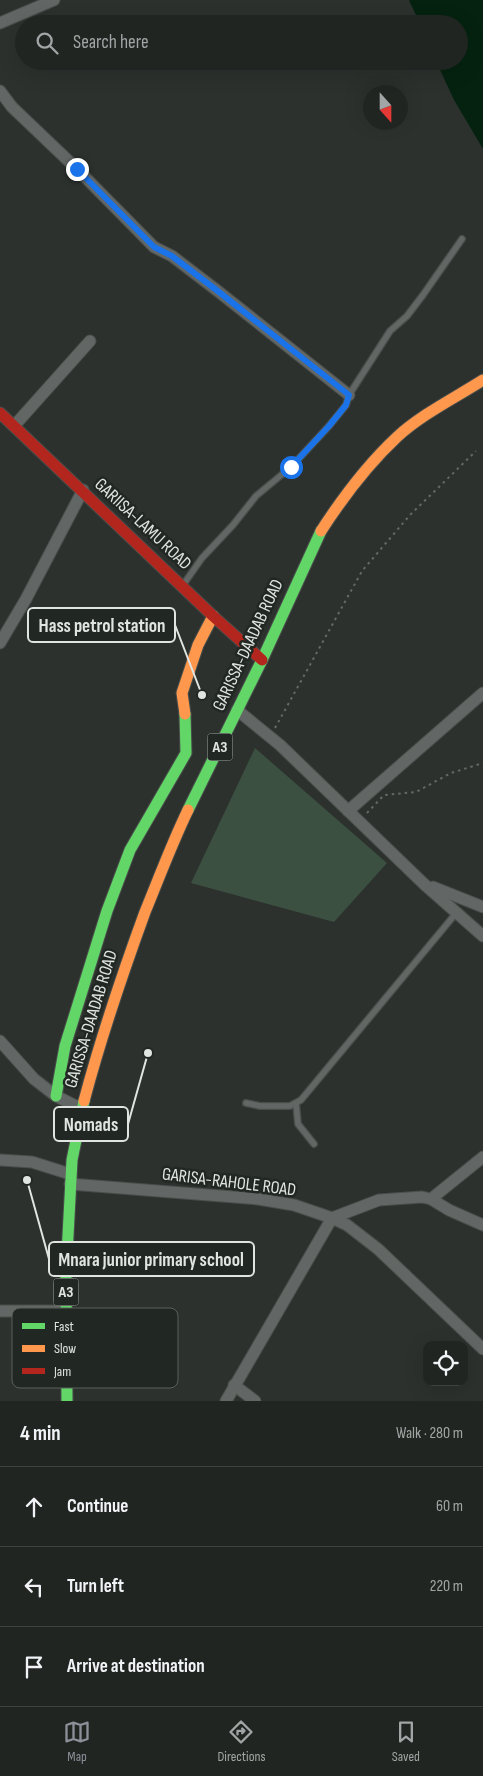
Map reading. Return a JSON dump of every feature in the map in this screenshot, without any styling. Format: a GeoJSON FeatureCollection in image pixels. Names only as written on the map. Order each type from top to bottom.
{"type":"FeatureCollection","features":[{"type":"Feature","properties":{"kind":"main road","name":"GARISSA-DAADAB ROAD"},"geometry":{"type":"LineString","coordinates":[[70,1179],[82,1109],[100,1041],[135,937],[155,891],[172,843],[262,660],[316,539],[354,482],[398,436],[427,415],[483,380]]}},
{"type":"Feature","properties":{"kind":"main road","name":"GARIISA-LAMU ROAD"},"geometry":{"type":"LineString","coordinates":[[0,413],[83,490],[213,616],[262,660]]}},
{"type":"Feature","properties":{"kind":"main road"},"geometry":{"type":"LineString","coordinates":[[56,1096],[65,1046],[107,911],[130,850],[186,753],[186,721],[182,693],[198,645],[213,616]]}},
{"type":"Feature","properties":{"kind":"main road","name":"A3"},"geometry":{"type":"LineString","coordinates":[[65,1308],[70,1179]]}},
{"type":"Feature","properties":{"kind":"main road","name":"A3"},"geometry":{"type":"LineString","coordinates":[[67,1388],[67,1401]]}},
{"type":"Feature","properties":{"kind":"street"},"geometry":{"type":"LineString","coordinates":[[19,15],[54,0]]}},
{"type":"Feature","properties":{"kind":"street"},"geometry":{"type":"LineString","coordinates":[[0,23],[15,17]]}},
{"type":"Feature","properties":{"kind":"street"},"geometry":{"type":"LineString","coordinates":[[0,91],[12,107],[154,247],[172,256],[349,395]]}},
{"type":"Feature","properties":{"kind":"street"},"geometry":{"type":"LineString","coordinates":[[14,426],[90,341]]}},
{"type":"Feature","properties":{"kind":"street"},"geometry":{"type":"LineString","coordinates":[[0,643],[26,599],[83,490]]}},
{"type":"Feature","properties":{"kind":"street"},"geometry":{"type":"LineString","coordinates":[[348,811],[483,693]]}},
{"type":"Feature","properties":{"kind":"street"},"geometry":{"type":"LineString","coordinates":[[237,710],[270,737],[424,884],[483,936]]}},
{"type":"Feature","properties":{"kind":"street"},"geometry":{"type":"LineString","coordinates":[[424,884],[483,907]]}},
{"type":"Feature","properties":{"kind":"street"},"geometry":{"type":"LineString","coordinates":[[0,1041],[34,1079],[56,1096],[82,1109]]}},
{"type":"Feature","properties":{"kind":"street"},"geometry":{"type":"LineString","coordinates":[[431,1199],[483,1157]]}},
{"type":"Feature","properties":{"kind":"street","name":"GARISA-RAHOLE ROAD"},"geometry":{"type":"LineString","coordinates":[[0,1160],[32,1162],[70,1179],[258,1199],[294,1205],[332,1218],[347,1225],[378,1249],[483,1349]]}},
{"type":"Feature","properties":{"kind":"street"},"geometry":{"type":"LineString","coordinates":[[226,1401],[332,1218],[379,1200],[422,1197],[431,1199],[449,1210],[483,1225]]}},
{"type":"Feature","properties":{"kind":"street"},"geometry":{"type":"LineString","coordinates":[[234,1386],[255,1401]]}},
{"type":"Feature","properties":{"kind":"lane"},"geometry":{"type":"LineString","coordinates":[[183,586],[202,558],[234,526],[256,496],[291,467],[346,405],[349,395],[390,331],[407,316],[462,239]]}},
{"type":"Feature","properties":{"kind":"lane"},"geometry":{"type":"LineString","coordinates":[[246,1103],[260,1106],[290,1106],[301,1100],[457,912]]}},
{"type":"Feature","properties":{"kind":"lane"},"geometry":{"type":"LineString","coordinates":[[296,1103],[298,1124],[314,1144]]}},
{"type":"Feature","properties":{"kind":"path"},"geometry":{"type":"LineString","coordinates":[[270,737],[362,571],[410,515],[476,451]]}},
{"type":"Feature","properties":{"kind":"path"},"geometry":{"type":"LineString","coordinates":[[359,821],[384,795],[416,792],[451,773],[483,763]]}},
{"type":"Feature","properties":{"kind":"shaded area"},"geometry":{"type":"Polygon","coordinates":[[[409,0],[483,0],[483,149],[454,100],[440,70],[468,70],[468,15],[416,15],[409,0]]]}},
{"type":"Feature","properties":{"kind":"shaded area"},"geometry":{"type":"Polygon","coordinates":[[[255,748],[387,863],[334,922],[191,883],[255,748]]]}},
{"type":"Feature","properties":{"kind":"traffic: fast"},"geometry":{"type":"LineString","coordinates":[[188,810],[262,660],[321,531]]}},
{"type":"Feature","properties":{"kind":"traffic: fast"},"geometry":{"type":"LineString","coordinates":[[56,1096],[65,1046],[107,911],[130,850],[186,753],[185,714]]}},
{"type":"Feature","properties":{"kind":"traffic: fast"},"geometry":{"type":"LineString","coordinates":[[66,1308],[66,1274],[72,1160],[84,1101]]}},
{"type":"Feature","properties":{"kind":"traffic: fast"},"geometry":{"type":"LineString","coordinates":[[67,1388],[67,1401]]}},
{"type":"Feature","properties":{"kind":"traffic: slow"},"geometry":{"type":"LineString","coordinates":[[321,531],[356,482],[397,437],[428,414],[483,380]]}},
{"type":"Feature","properties":{"kind":"traffic: slow"},"geometry":{"type":"LineString","coordinates":[[185,714],[182,693],[198,645],[213,616]]}},
{"type":"Feature","properties":{"kind":"traffic: slow"},"geometry":{"type":"LineString","coordinates":[[84,1101],[136,936],[176,835],[188,810]]}},
{"type":"Feature","properties":{"kind":"traffic: jam"},"geometry":{"type":"LineString","coordinates":[[0,413],[213,616],[262,660]]}},
{"type":"Feature","properties":{"kind":"place","name":"Hass petrol station"},"geometry":{"type":"Point","coordinates":[202,695]}},
{"type":"Feature","properties":{"kind":"place","name":"Nomads"},"geometry":{"type":"Point","coordinates":[148,1053]}},
{"type":"Feature","properties":{"kind":"place","name":"Mnara junior primary school"},"geometry":{"type":"Point","coordinates":[27,1180]}},
{"type":"Feature","properties":{"kind":"route"},"geometry":{"type":"LineString","coordinates":[[77,169],[154,247],[172,256],[349,395],[346,405],[291,467]]}}]}
